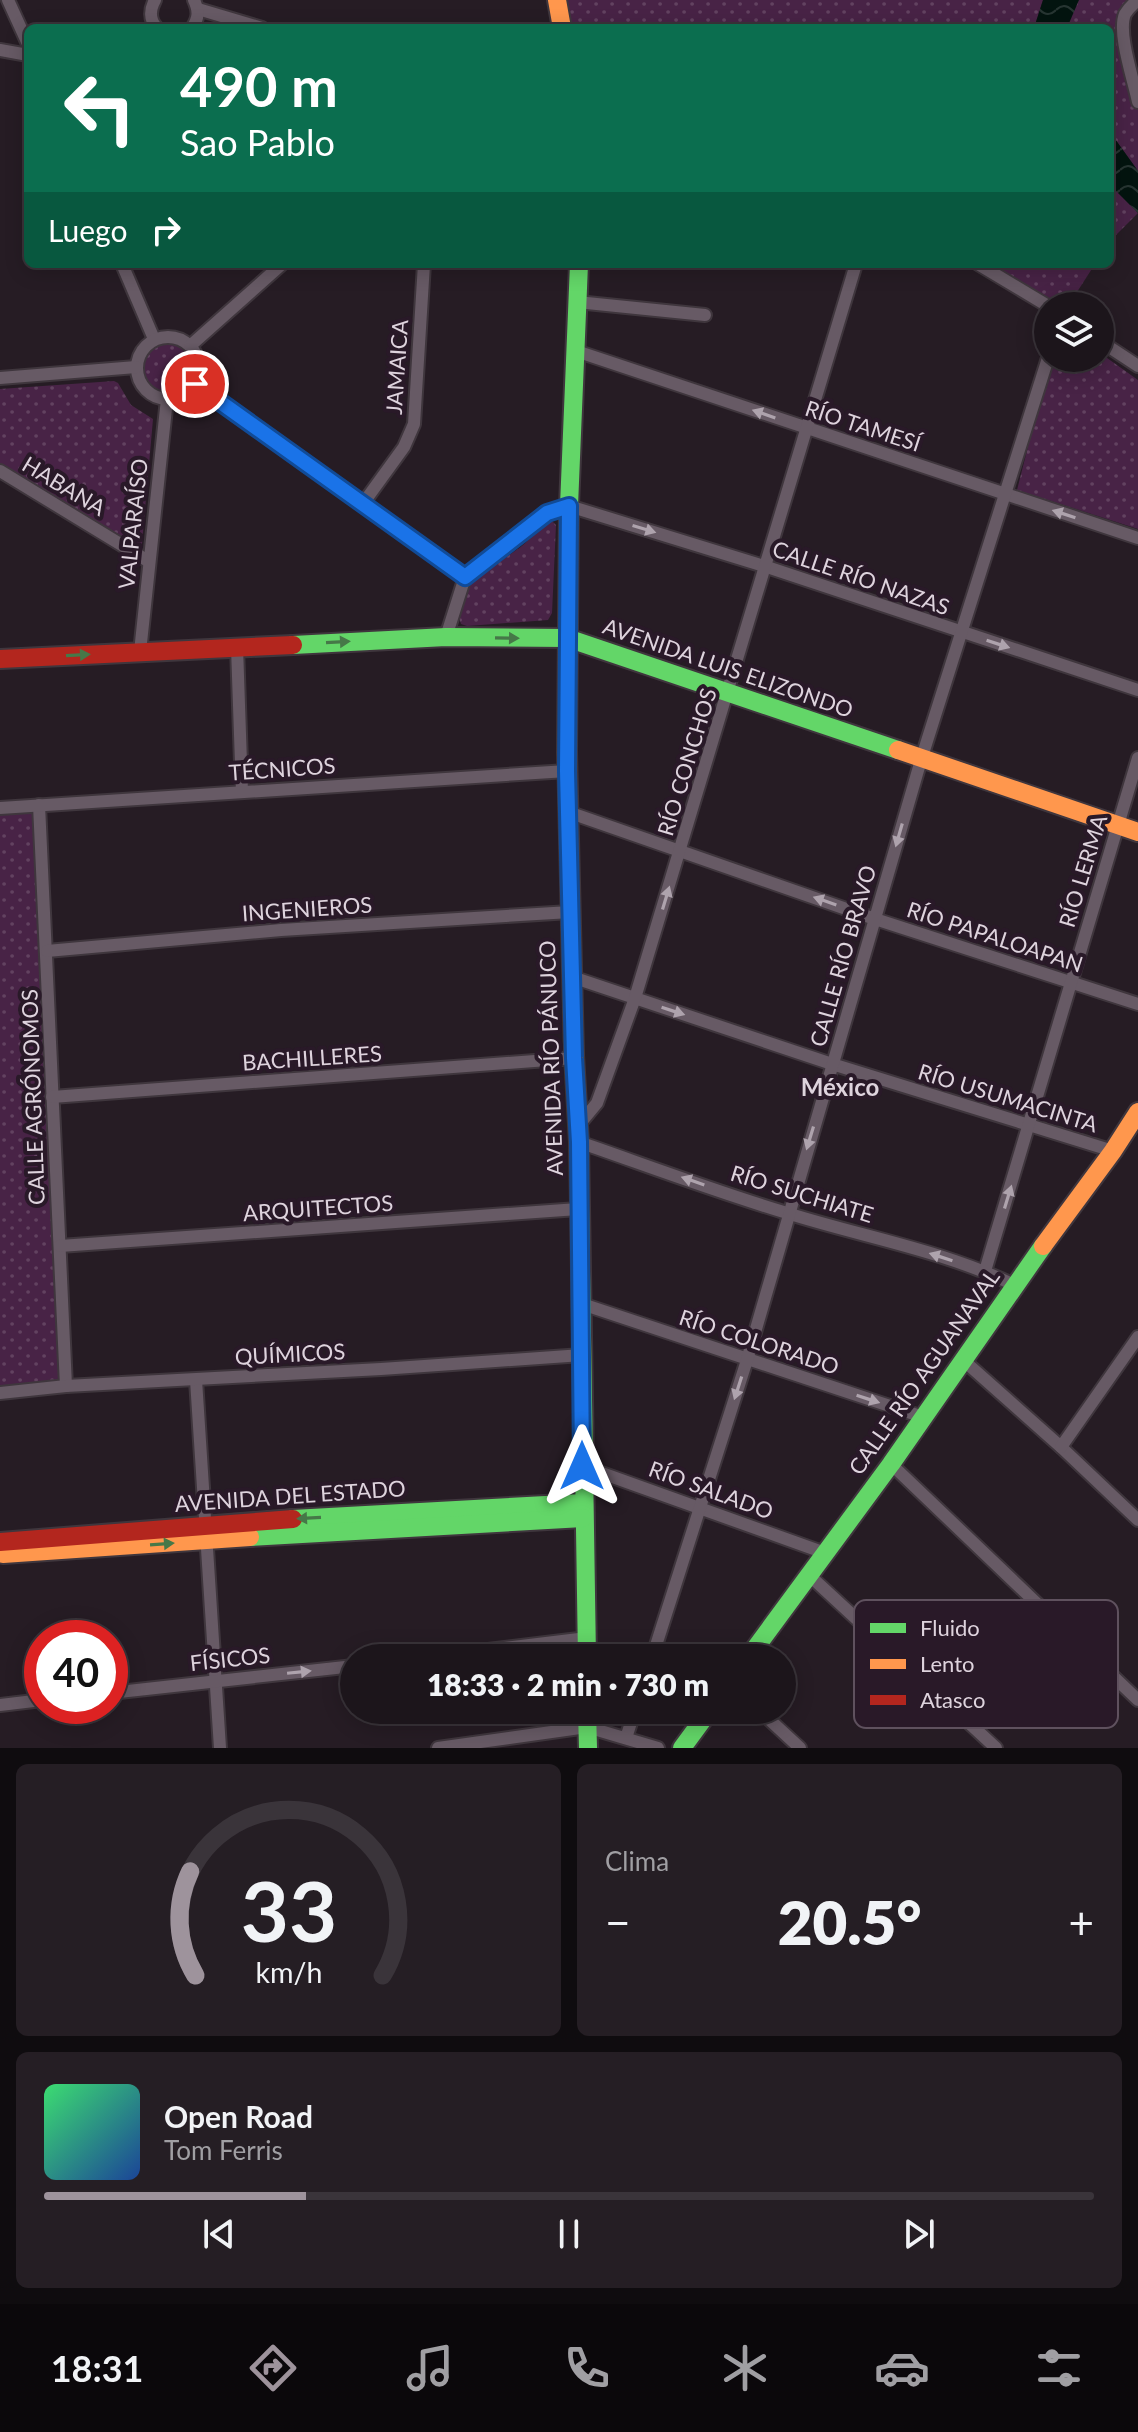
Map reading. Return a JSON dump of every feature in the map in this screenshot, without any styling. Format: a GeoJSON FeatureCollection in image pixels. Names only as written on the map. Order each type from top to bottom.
{"type":"FeatureCollection","features":[{"type":"Feature","properties":{"kind":"street"},"geometry":{"type":"LineString","coordinates":[[8,0],[24,35]]}},
{"type":"Feature","properties":{"kind":"street"},"geometry":{"type":"LineString","coordinates":[[151,24],[155,0]]}},
{"type":"Feature","properties":{"kind":"street"},"geometry":{"type":"LineString","coordinates":[[557,0],[561,24]]}},
{"type":"Feature","properties":{"kind":"street"},"geometry":{"type":"LineString","coordinates":[[1138,0],[1127,10],[1123,33],[1138,102]]}},
{"type":"Feature","properties":{"kind":"street"},"geometry":{"type":"LineString","coordinates":[[196,5],[251,24]]}},
{"type":"Feature","properties":{"kind":"street"},"geometry":{"type":"LineString","coordinates":[[0,50],[24,54]]}},
{"type":"Feature","properties":{"kind":"street"},"geometry":{"type":"LineString","coordinates":[[124,268],[154,339]]}},
{"type":"Feature","properties":{"kind":"street"},"geometry":{"type":"LineString","coordinates":[[190,346],[278,268]]}},
{"type":"Feature","properties":{"kind":"street","name":"JAMAICA"},"geometry":{"type":"LineString","coordinates":[[362,505],[398,457],[414,424],[424,268]]}},
{"type":"Feature","properties":{"kind":"street","name":"AVENIDA RÍO PÁNUCO"},"geometry":{"type":"LineString","coordinates":[[579,268],[569,506],[567,771],[574,1058],[579,1134],[587,1644]]}},
{"type":"Feature","properties":{"kind":"street","name":"RÍO CONCHOS"},"geometry":{"type":"LineString","coordinates":[[579,1134],[597,1103],[635,998],[855,268]]}},
{"type":"Feature","properties":{"kind":"street"},"geometry":{"type":"LineString","coordinates":[[985,268],[1034,298]]}},
{"type":"Feature","properties":{"kind":"street"},"geometry":{"type":"LineString","coordinates":[[577,302],[705,315]]}},
{"type":"Feature","properties":{"kind":"street"},"geometry":{"type":"LineString","coordinates":[[167,336],[190,346],[197,358],[199,371],[195,384],[178,398],[167,399],[146,389],[138,379],[138,356],[154,339],[167,336]]}},
{"type":"Feature","properties":{"kind":"street"},"geometry":{"type":"LineString","coordinates":[[1114,350],[1138,366]]}},
{"type":"Feature","properties":{"kind":"street","name":"RÍO TAMESÍ"},"geometry":{"type":"LineString","coordinates":[[576,351],[1138,538]]}},
{"type":"Feature","properties":{"kind":"street"},"geometry":{"type":"LineString","coordinates":[[0,378],[136,367]]}},
{"type":"Feature","properties":{"kind":"street","name":"CALLE RÍO BRAVO"},"geometry":{"type":"LineString","coordinates":[[657,1644],[747,1360],[921,760],[1044,372]]}},
{"type":"Feature","properties":{"kind":"street"},"geometry":{"type":"LineString","coordinates":[[195,384],[465,577]]}},
{"type":"Feature","properties":{"kind":"street","name":"VALPARAÍSO"},"geometry":{"type":"LineString","coordinates":[[140,652],[167,399]]}},
{"type":"Feature","properties":{"kind":"street","name":"HABANA"},"geometry":{"type":"LineString","coordinates":[[0,471],[148,561]]}},
{"type":"Feature","properties":{"kind":"street"},"geometry":{"type":"LineString","coordinates":[[446,637],[465,577],[547,513],[569,506]]}},
{"type":"Feature","properties":{"kind":"street","name":"CALLE RÍO NAZAS"},"geometry":{"type":"LineString","coordinates":[[569,506],[764,566],[1138,690]]}},
{"type":"Feature","properties":{"kind":"street","name":"AVENIDA LUIS ELIZONDO"},"geometry":{"type":"LineString","coordinates":[[0,659],[446,637],[567,638],[1138,832]]}},
{"type":"Feature","properties":{"kind":"street"},"geometry":{"type":"LineString","coordinates":[[237,647],[242,792]]}},
{"type":"Feature","properties":{"kind":"street","name":"RÍO LERMA"},"geometry":{"type":"LineString","coordinates":[[985,1271],[1138,758]]}},
{"type":"Feature","properties":{"kind":"street","name":"TÉCNICOS"},"geometry":{"type":"LineString","coordinates":[[0,808],[567,771]]}},
{"type":"Feature","properties":{"kind":"street","name":"CALLE AGRÓNOMOS"},"geometry":{"type":"LineString","coordinates":[[39,805],[66,1386]]}},
{"type":"Feature","properties":{"kind":"street","name":"RÍO PAPALOAPAN"},"geometry":{"type":"LineString","coordinates":[[568,812],[875,919],[1138,1004]]}},
{"type":"Feature","properties":{"kind":"street","name":"INGENIEROS"},"geometry":{"type":"LineString","coordinates":[[47,951],[281,930],[570,912]]}},
{"type":"Feature","properties":{"kind":"street","name":"RÍO USUMACINTA"},"geometry":{"type":"LineString","coordinates":[[572,977],[832,1064],[1113,1151]]}},
{"type":"Feature","properties":{"kind":"street","name":"BACHILLERES"},"geometry":{"type":"LineString","coordinates":[[52,1097],[574,1058]]}},
{"type":"Feature","properties":{"kind":"street","name":"CALLE RÍO AGUANAVAL"},"geometry":{"type":"LineString","coordinates":[[758,1644],[891,1464],[1138,1112]]}},
{"type":"Feature","properties":{"kind":"street","name":"RÍO SUCHIATE"},"geometry":{"type":"LineString","coordinates":[[579,1134],[788,1214],[878,1237],[985,1271],[1014,1285]]}},
{"type":"Feature","properties":{"kind":"street","name":"ARQUITECTOS"},"geometry":{"type":"LineString","coordinates":[[60,1246],[578,1209]]}},
{"type":"Feature","properties":{"kind":"street","name":"RÍO COLORADO"},"geometry":{"type":"LineString","coordinates":[[582,1304],[923,1417]]}},
{"type":"Feature","properties":{"kind":"street"},"geometry":{"type":"LineString","coordinates":[[1061,1447],[1138,1337]]}},
{"type":"Feature","properties":{"kind":"street","name":"QUÍMICOS"},"geometry":{"type":"LineString","coordinates":[[0,1393],[66,1386],[582,1355]]}},
{"type":"Feature","properties":{"kind":"street"},"geometry":{"type":"LineString","coordinates":[[962,1359],[1138,1520]]}},
{"type":"Feature","properties":{"kind":"street"},"geometry":{"type":"LineString","coordinates":[[196,1380],[220,1748]]}},
{"type":"Feature","properties":{"kind":"street"},"geometry":{"type":"LineString","coordinates":[[891,1464],[1033,1600]]}},
{"type":"Feature","properties":{"kind":"street","name":"RÍO SALADO"},"geometry":{"type":"LineString","coordinates":[[582,1466],[825,1553]]}},
{"type":"Feature","properties":{"kind":"street","name":"AVENIDA DEL ESTADO"},"geometry":{"type":"LineString","coordinates":[[0,1542],[583,1511]]}},
{"type":"Feature","properties":{"kind":"street","name":"AVENIDA DEL ESTADO"},"geometry":{"type":"LineString","coordinates":[[0,1554],[207,1532]]}},
{"type":"Feature","properties":{"kind":"street"},"geometry":{"type":"LineString","coordinates":[[809,1575],[854,1617]]}},
{"type":"Feature","properties":{"kind":"street"},"geometry":{"type":"LineString","coordinates":[[537,1644],[587,1638]]}},
{"type":"Feature","properties":{"kind":"street","name":"FÍSICOS"},"geometry":{"type":"LineString","coordinates":[[128,1691],[340,1668]]}},
{"type":"Feature","properties":{"kind":"street"},"geometry":{"type":"LineString","coordinates":[[1118,1681],[1138,1700]]}},
{"type":"Feature","properties":{"kind":"street"},"geometry":{"type":"LineString","coordinates":[[0,1705],[24,1702]]}},
{"type":"Feature","properties":{"kind":"street"},"geometry":{"type":"LineString","coordinates":[[438,1748],[561,1724]]}},
{"type":"Feature","properties":{"kind":"street"},"geometry":{"type":"LineString","coordinates":[[587,1724],[588,1748]]}},
{"type":"Feature","properties":{"kind":"street"},"geometry":{"type":"LineString","coordinates":[[597,1724],[626,1738],[658,1748]]}},
{"type":"Feature","properties":{"kind":"street"},"geometry":{"type":"LineString","coordinates":[[626,1738],[630,1724]]}},
{"type":"Feature","properties":{"kind":"street"},"geometry":{"type":"LineString","coordinates":[[682,1748],[700,1724]]}},
{"type":"Feature","properties":{"kind":"street"},"geometry":{"type":"LineString","coordinates":[[774,1724],[800,1748]]}},
{"type":"Feature","properties":{"kind":"street"},"geometry":{"type":"LineString","coordinates":[[974,1728],[996,1748]]}},
{"type":"Feature","properties":{"kind":"shaded area"},"geometry":{"type":"Polygon","coordinates":[[[564,0],[1043,0],[1035,24],[569,24],[564,0]]]}},
{"type":"Feature","properties":{"kind":"shaded area"},"geometry":{"type":"Polygon","coordinates":[[[1077,0],[1138,0],[1124,18],[1138,102],[1138,171],[1114,138],[1114,24],[1068,24],[1077,0]]]}},
{"type":"Feature","properties":{"kind":"shaded area"},"geometry":{"type":"Polygon","coordinates":[[[1114,188],[1138,213],[1114,237],[1114,188]]]}},
{"type":"Feature","properties":{"kind":"shaded area"},"geometry":{"type":"Polygon","coordinates":[[[985,268],[1092,268],[1077,292],[1034,292],[1034,298],[985,268]]]}},
{"type":"Feature","properties":{"kind":"shaded area"},"geometry":{"type":"Polygon","coordinates":[[[168,337],[180,339],[190,346],[197,356],[197,380],[190,390],[180,397],[168,399],[156,397],[146,390],[139,380],[137,368],[139,356],[146,346],[156,339],[168,337]]]}},
{"type":"Feature","properties":{"kind":"shaded area"},"geometry":{"type":"Polygon","coordinates":[[[1114,363],[1138,380],[1138,529],[1017,490],[1050,372],[1114,372],[1114,363]]]}},
{"type":"Feature","properties":{"kind":"shaded area"},"geometry":{"type":"Polygon","coordinates":[[[114,381],[131,405],[153,419],[141,555],[0,465],[0,389],[114,381]]]}},
{"type":"Feature","properties":{"kind":"shaded area"},"geometry":{"type":"Polygon","coordinates":[[[552,521],[556,525],[552,613],[548,620],[461,624],[459,610],[469,587],[552,521]]]}},
{"type":"Feature","properties":{"kind":"shaded area"},"geometry":{"type":"Polygon","coordinates":[[[38,806],[66,1386],[0,1393],[0,808],[38,806]]]}},
{"type":"Feature","properties":{"kind":"water"},"geometry":{"type":"Polygon","coordinates":[[[1043,0],[1079,0],[1069,24],[1035,24],[1043,0]]]}},
{"type":"Feature","properties":{"kind":"water"},"geometry":{"type":"Polygon","coordinates":[[[1114,138],[1138,171],[1138,213],[1114,189],[1114,138]]]}},
{"type":"Feature","properties":{"kind":"traffic: fast"},"geometry":{"type":"LineString","coordinates":[[567,752],[569,506],[579,268]]}},
{"type":"Feature","properties":{"kind":"traffic: fast"},"geometry":{"type":"LineString","coordinates":[[293,645],[446,637],[567,638],[898,750]]}},
{"type":"Feature","properties":{"kind":"traffic: fast"},"geometry":{"type":"LineString","coordinates":[[574,1055],[579,1142],[587,1644]]}},
{"type":"Feature","properties":{"kind":"traffic: fast"},"geometry":{"type":"LineString","coordinates":[[758,1644],[891,1464],[1043,1246]]}},
{"type":"Feature","properties":{"kind":"traffic: fast"},"geometry":{"type":"LineString","coordinates":[[293,1519],[583,1503]]}},
{"type":"Feature","properties":{"kind":"traffic: fast"},"geometry":{"type":"LineString","coordinates":[[250,1537],[583,1518]]}},
{"type":"Feature","properties":{"kind":"traffic: fast"},"geometry":{"type":"LineString","coordinates":[[587,1724],[588,1748]]}},
{"type":"Feature","properties":{"kind":"traffic: fast"},"geometry":{"type":"LineString","coordinates":[[682,1748],[700,1724]]}},
{"type":"Feature","properties":{"kind":"traffic: slow"},"geometry":{"type":"LineString","coordinates":[[557,0],[561,24]]}},
{"type":"Feature","properties":{"kind":"traffic: slow"},"geometry":{"type":"LineString","coordinates":[[898,750],[1138,832]]}},
{"type":"Feature","properties":{"kind":"traffic: slow"},"geometry":{"type":"LineString","coordinates":[[1043,1246],[1138,1112]]}},
{"type":"Feature","properties":{"kind":"traffic: slow"},"geometry":{"type":"LineString","coordinates":[[3,1554],[250,1537]]}},
{"type":"Feature","properties":{"kind":"traffic: jam"},"geometry":{"type":"LineString","coordinates":[[0,659],[293,645]]}},
{"type":"Feature","properties":{"kind":"traffic: jam"},"geometry":{"type":"LineString","coordinates":[[567,752],[574,1055]]}},
{"type":"Feature","properties":{"kind":"traffic: jam"},"geometry":{"type":"LineString","coordinates":[[0,1542],[293,1519]]}},
{"type":"Feature","properties":{"kind":"district","name":"México"},"geometry":{"type":"Point","coordinates":[840,1088]}},
{"type":"Feature","properties":{"kind":"route"},"geometry":{"type":"LineString","coordinates":[[195,384],[465,577],[547,513],[569,506],[567,771],[579,1142],[582,1466]]}}]}
